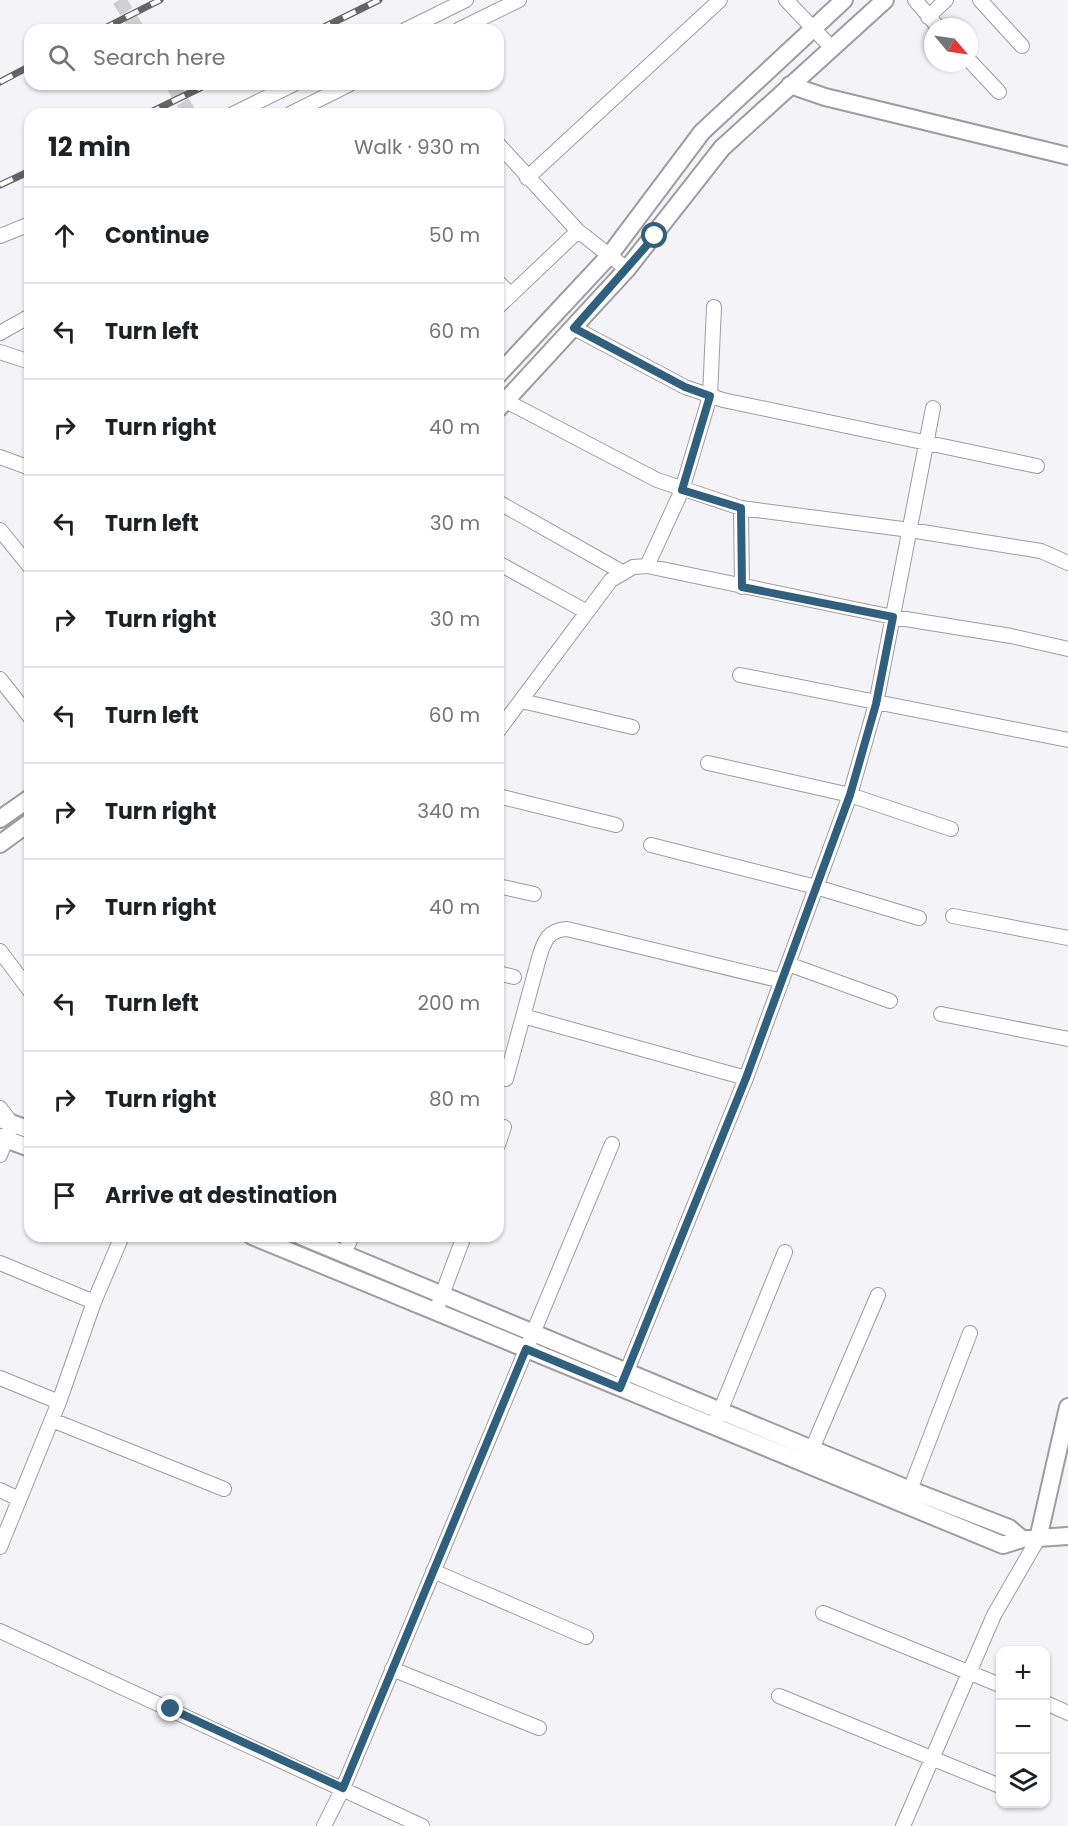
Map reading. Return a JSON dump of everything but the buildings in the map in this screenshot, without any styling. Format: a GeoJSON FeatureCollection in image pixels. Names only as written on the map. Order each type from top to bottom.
{"type":"FeatureCollection","features":[{"type":"Feature","properties":{"kind":"street"},"geometry":{"type":"LineString","coordinates":[[417,24],[466,0]]}},
{"type":"Feature","properties":{"kind":"street"},"geometry":{"type":"LineString","coordinates":[[470,24],[519,0]]}},
{"type":"Feature","properties":{"kind":"street"},"geometry":{"type":"LineString","coordinates":[[527,178],[720,0]]}},
{"type":"Feature","properties":{"kind":"street"},"geometry":{"type":"LineString","coordinates":[[786,0],[831,46]]}},
{"type":"Feature","properties":{"kind":"street"},"geometry":{"type":"LineString","coordinates":[[504,369],[609,256],[702,132],[844,0]]}},
{"type":"Feature","properties":{"kind":"street"},"geometry":{"type":"LineString","coordinates":[[504,403],[627,269],[722,148],[831,46],[885,0]]}},
{"type":"Feature","properties":{"kind":"street"},"geometry":{"type":"LineString","coordinates":[[915,0],[930,18]]}},
{"type":"Feature","properties":{"kind":"street"},"geometry":{"type":"LineString","coordinates":[[935,18],[946,0]]}},
{"type":"Feature","properties":{"kind":"street"},"geometry":{"type":"LineString","coordinates":[[980,0],[1022,46]]}},
{"type":"Feature","properties":{"kind":"street"},"geometry":{"type":"LineString","coordinates":[[978,70],[999,92]]}},
{"type":"Feature","properties":{"kind":"street"},"geometry":{"type":"LineString","coordinates":[[790,85],[825,98],[1068,156]]}},
{"type":"Feature","properties":{"kind":"street"},"geometry":{"type":"LineString","coordinates":[[245,108],[282,90]]}},
{"type":"Feature","properties":{"kind":"street"},"geometry":{"type":"LineString","coordinates":[[302,108],[338,90]]}},
{"type":"Feature","properties":{"kind":"street"},"geometry":{"type":"LineString","coordinates":[[504,151],[578,231],[627,269]]}},
{"type":"Feature","properties":{"kind":"street"},"geometry":{"type":"LineString","coordinates":[[0,236],[24,226]]}},
{"type":"Feature","properties":{"kind":"street"},"geometry":{"type":"LineString","coordinates":[[504,301],[578,231]]}},
{"type":"Feature","properties":{"kind":"street"},"geometry":{"type":"LineString","coordinates":[[504,288],[511,295]]}},
{"type":"Feature","properties":{"kind":"street"},"geometry":{"type":"LineString","coordinates":[[647,566],[682,490],[710,396],[714,307]]}},
{"type":"Feature","properties":{"kind":"street"},"geometry":{"type":"LineString","coordinates":[[0,333],[24,319]]}},
{"type":"Feature","properties":{"kind":"street"},"geometry":{"type":"LineString","coordinates":[[574,328],[685,387],[710,396],[1037,466]]}},
{"type":"Feature","properties":{"kind":"street"},"geometry":{"type":"LineString","coordinates":[[0,352],[24,360]]}},
{"type":"Feature","properties":{"kind":"street"},"geometry":{"type":"LineString","coordinates":[[504,406],[657,480],[741,508],[910,530],[1041,551],[1068,563]]}},
{"type":"Feature","properties":{"kind":"street"},"geometry":{"type":"LineString","coordinates":[[620,1388],[746,1078],[850,795],[876,704],[933,408]]}},
{"type":"Feature","properties":{"kind":"street"},"geometry":{"type":"LineString","coordinates":[[0,457],[24,466]]}},
{"type":"Feature","properties":{"kind":"street"},"geometry":{"type":"LineString","coordinates":[[504,505],[622,572]]}},
{"type":"Feature","properties":{"kind":"street"},"geometry":{"type":"LineString","coordinates":[[741,508],[742,587]]}},
{"type":"Feature","properties":{"kind":"street"},"geometry":{"type":"LineString","coordinates":[[0,530],[24,560]]}},
{"type":"Feature","properties":{"kind":"street"},"geometry":{"type":"LineString","coordinates":[[504,566],[587,612]]}},
{"type":"Feature","properties":{"kind":"street"},"geometry":{"type":"LineString","coordinates":[[504,724],[611,580],[622,572],[647,566],[893,617],[1011,636],[1068,649]]}},
{"type":"Feature","properties":{"kind":"street"},"geometry":{"type":"LineString","coordinates":[[740,675],[876,704],[1068,740]]}},
{"type":"Feature","properties":{"kind":"street"},"geometry":{"type":"LineString","coordinates":[[3,688],[24,711]]}},
{"type":"Feature","properties":{"kind":"street"},"geometry":{"type":"LineString","coordinates":[[522,701],[633,727]]}},
{"type":"Feature","properties":{"kind":"street"},"geometry":{"type":"LineString","coordinates":[[708,763],[850,795],[951,829]]}},
{"type":"Feature","properties":{"kind":"street"},"geometry":{"type":"LineString","coordinates":[[504,797],[616,825]]}},
{"type":"Feature","properties":{"kind":"street"},"geometry":{"type":"LineString","coordinates":[[0,819],[24,802]]}},
{"type":"Feature","properties":{"kind":"street"},"geometry":{"type":"LineString","coordinates":[[0,844],[24,829]]}},
{"type":"Feature","properties":{"kind":"street"},"geometry":{"type":"LineString","coordinates":[[651,845],[816,887],[919,918]]}},
{"type":"Feature","properties":{"kind":"street"},"geometry":{"type":"LineString","coordinates":[[504,887],[534,894]]}},
{"type":"Feature","properties":{"kind":"street"},"geometry":{"type":"LineString","coordinates":[[953,916],[1068,938]]}},
{"type":"Feature","properties":{"kind":"street"},"geometry":{"type":"LineString","coordinates":[[506,1079],[544,943],[551,933],[557,930],[567,929],[782,981]]}},
{"type":"Feature","properties":{"kind":"street"},"geometry":{"type":"LineString","coordinates":[[0,951],[24,983]]}},
{"type":"Feature","properties":{"kind":"street"},"geometry":{"type":"LineString","coordinates":[[788,964],[890,1001]]}},
{"type":"Feature","properties":{"kind":"street"},"geometry":{"type":"LineString","coordinates":[[504,974],[514,977]]}},
{"type":"Feature","properties":{"kind":"street"},"geometry":{"type":"LineString","coordinates":[[941,1014],[1068,1039]]}},
{"type":"Feature","properties":{"kind":"street"},"geometry":{"type":"LineString","coordinates":[[523,1016],[746,1078]]}},
{"type":"Feature","properties":{"kind":"street"},"geometry":{"type":"LineString","coordinates":[[0,1108],[5,1130],[0,1155]]}},
{"type":"Feature","properties":{"kind":"street"},"geometry":{"type":"LineString","coordinates":[[5,1130],[24,1130]]}},
{"type":"Feature","properties":{"kind":"street"},"geometry":{"type":"LineString","coordinates":[[5,1130],[24,1144]]}},
{"type":"Feature","properties":{"kind":"street"},"geometry":{"type":"LineString","coordinates":[[324,1826],[343,1788],[612,1144]]}},
{"type":"Feature","properties":{"kind":"street"},"geometry":{"type":"LineString","coordinates":[[0,1546],[52,1420],[94,1302],[119,1242]]}},
{"type":"Feature","properties":{"kind":"street"},"geometry":{"type":"LineString","coordinates":[[267,1242],[1004,1545],[1030,1539],[1068,1536]]}},
{"type":"Feature","properties":{"kind":"street"},"geometry":{"type":"LineString","coordinates":[[316,1242],[910,1490],[1009,1528],[1030,1539]]}},
{"type":"Feature","properties":{"kind":"street"},"geometry":{"type":"LineString","coordinates":[[344,1253],[349,1242]]}},
{"type":"Feature","properties":{"kind":"street"},"geometry":{"type":"LineString","coordinates":[[436,1311],[462,1242]]}},
{"type":"Feature","properties":{"kind":"street"},"geometry":{"type":"LineString","coordinates":[[714,1427],[785,1252]]}},
{"type":"Feature","properties":{"kind":"street"},"geometry":{"type":"LineString","coordinates":[[0,1263],[94,1302]]}},
{"type":"Feature","properties":{"kind":"street"},"geometry":{"type":"LineString","coordinates":[[812,1449],[878,1295]]}},
{"type":"Feature","properties":{"kind":"street"},"geometry":{"type":"LineString","coordinates":[[910,1490],[970,1333]]}},
{"type":"Feature","properties":{"kind":"street"},"geometry":{"type":"LineString","coordinates":[[0,1378],[59,1402]]}},
{"type":"Feature","properties":{"kind":"street"},"geometry":{"type":"LineString","coordinates":[[903,1826],[994,1615],[1030,1539],[1068,1407]]}},
{"type":"Feature","properties":{"kind":"street"},"geometry":{"type":"LineString","coordinates":[[52,1420],[224,1489]]}},
{"type":"Feature","properties":{"kind":"street"},"geometry":{"type":"LineString","coordinates":[[0,1491],[20,1499]]}},
{"type":"Feature","properties":{"kind":"street"},"geometry":{"type":"LineString","coordinates":[[433,1571],[586,1636]]}},
{"type":"Feature","properties":{"kind":"street"},"geometry":{"type":"LineString","coordinates":[[824,1613],[996,1683]]}},
{"type":"Feature","properties":{"kind":"street"},"geometry":{"type":"LineString","coordinates":[[0,1631],[422,1826]]}},
{"type":"Feature","properties":{"kind":"street"},"geometry":{"type":"LineString","coordinates":[[392,1669],[539,1728]]}},
{"type":"Feature","properties":{"kind":"street"},"geometry":{"type":"LineString","coordinates":[[779,1696],[996,1784]]}},
{"type":"Feature","properties":{"kind":"street"},"geometry":{"type":"LineString","coordinates":[[1050,1706],[1068,1713]]}},
{"type":"Feature","properties":{"kind":"tunnel"},"geometry":{"type":"LineString","coordinates":[[119,0],[134,24]]}},
{"type":"Feature","properties":{"kind":"tunnel"},"geometry":{"type":"LineString","coordinates":[[176,90],[186,108]]}},
{"type":"Feature","properties":{"kind":"railway"},"geometry":{"type":"LineString","coordinates":[[113,24],[160,0]]}},
{"type":"Feature","properties":{"kind":"railway"},"geometry":{"type":"LineString","coordinates":[[330,24],[379,0]]}},
{"type":"Feature","properties":{"kind":"railway"},"geometry":{"type":"LineString","coordinates":[[0,82],[24,69]]}},
{"type":"Feature","properties":{"kind":"railway"},"geometry":{"type":"LineString","coordinates":[[159,108],[196,90]]}},
{"type":"Feature","properties":{"kind":"railway"},"geometry":{"type":"LineString","coordinates":[[0,185],[24,174]]}},
{"type":"Feature","properties":{"kind":"route"},"geometry":{"type":"LineString","coordinates":[[171,1709],[343,1788],[526,1349],[620,1388],[746,1078],[850,795],[876,704],[893,617],[742,587],[741,508],[682,490],[710,396],[685,387],[574,328],[655,236]]}}]}
